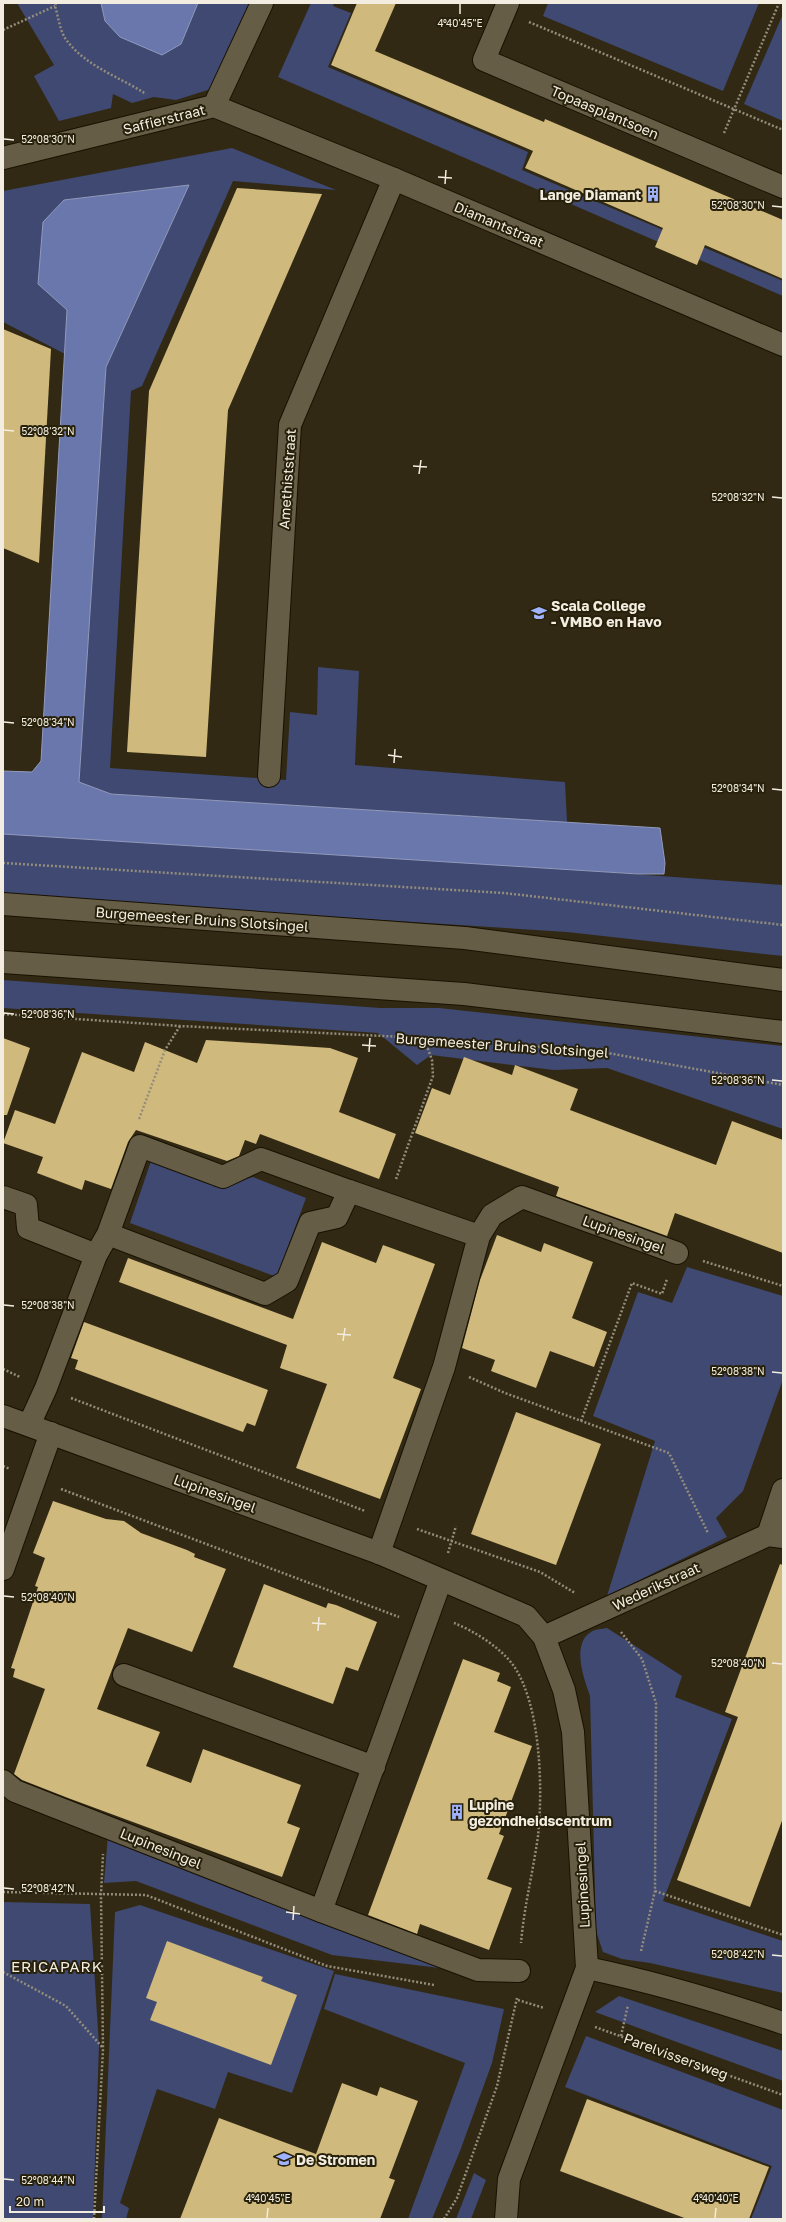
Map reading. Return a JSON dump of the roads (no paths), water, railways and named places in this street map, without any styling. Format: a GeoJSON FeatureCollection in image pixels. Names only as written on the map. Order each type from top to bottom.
{"type":"FeatureCollection","features":[{"type":"Feature","properties":{"kind":"street","name":"Saffierstraat"},"geometry":{"type":"LineString","coordinates":[[3,158],[214,106],[262,3]]}},
{"type":"Feature","properties":{"kind":"street","name":"Topaasplantsoen"},"geometry":{"type":"LineString","coordinates":[[508,3],[484,60],[783,187]]}},
{"type":"Feature","properties":{"kind":"street","name":"Diamantstraat"},"geometry":{"type":"LineString","coordinates":[[214,106],[394,179],[783,345]]}},
{"type":"Feature","properties":{"kind":"street","name":"Amethiststraat"},"geometry":{"type":"LineString","coordinates":[[270,776],[290,425],[394,179]]}},
{"type":"Feature","properties":{"kind":"street","name":"Burgemeester Bruins Slotsingel"},"geometry":{"type":"LineString","coordinates":[[3,904],[465,938],[783,980]]}},
{"type":"Feature","properties":{"kind":"street"},"geometry":{"type":"LineString","coordinates":[[3,962],[464,994],[783,1032]]}},
{"type":"Feature","properties":{"kind":"street"},"geometry":{"type":"LineString","coordinates":[[29,1425],[46,1388],[96,1255],[108,1234],[140,1146],[223,1176],[261,1159],[479,1236]]}},
{"type":"Feature","properties":{"kind":"street"},"geometry":{"type":"LineString","coordinates":[[108,1234],[266,1294],[287,1281],[310,1223],[337,1217],[349,1191]]}},
{"type":"Feature","properties":{"kind":"street"},"geometry":{"type":"LineString","coordinates":[[3,1197],[26,1205],[28,1228],[96,1255]]}},
{"type":"Feature","properties":{"kind":"street","name":"Lupinesingel"},"geometry":{"type":"LineString","coordinates":[[379,1553],[444,1367],[479,1236],[492,1215],[522,1197],[677,1253]]}},
{"type":"Feature","properties":{"kind":"street","name":"Lupinesingel"},"geometry":{"type":"LineString","coordinates":[[3,1416],[379,1553],[526,1616],[544,1637],[564,1690],[573,1732],[587,1968],[509,2179],[506,2219]]}},
{"type":"Feature","properties":{"kind":"street"},"geometry":{"type":"LineString","coordinates":[[3,1569],[52,1433]]}},
{"type":"Feature","properties":{"kind":"street","name":"Wederikstraat"},"geometry":{"type":"LineString","coordinates":[[544,1637],[720,1557],[775,1536],[783,1490]]}},
{"type":"Feature","properties":{"kind":"street"},"geometry":{"type":"LineString","coordinates":[[321,1911],[441,1580]]}},
{"type":"Feature","properties":{"kind":"street"},"geometry":{"type":"LineString","coordinates":[[124,1675],[374,1767]]}},
{"type":"Feature","properties":{"kind":"street","name":"Lupinesingel"},"geometry":{"type":"LineString","coordinates":[[3,1781],[15,1791],[321,1911],[478,1970],[519,1970]]}},
{"type":"Feature","properties":{"kind":"street"},"geometry":{"type":"LineString","coordinates":[[587,1968],[634,1978],[717,2000],[783,2023]]}},
{"type":"Feature","properties":{"kind":"place","name":"Lange Diamant"},"geometry":{"type":"Point","coordinates":[653,194]}},
{"type":"Feature","properties":{"kind":"place","name":"Scala College - VMBO en Havo"},"geometry":{"type":"Point","coordinates":[539,613]}},
{"type":"Feature","properties":{"kind":"place","name":"Lupine gezondheidscentrum"},"geometry":{"type":"Point","coordinates":[457,1812]}},
{"type":"Feature","properties":{"kind":"place","name":"De Stromen"},"geometry":{"type":"Point","coordinates":[284,2159]}},
{"type":"Feature","properties":{"kind":"district","name":"ERICAPARK"},"geometry":{"type":"Point","coordinates":[57,1966]}}]}
